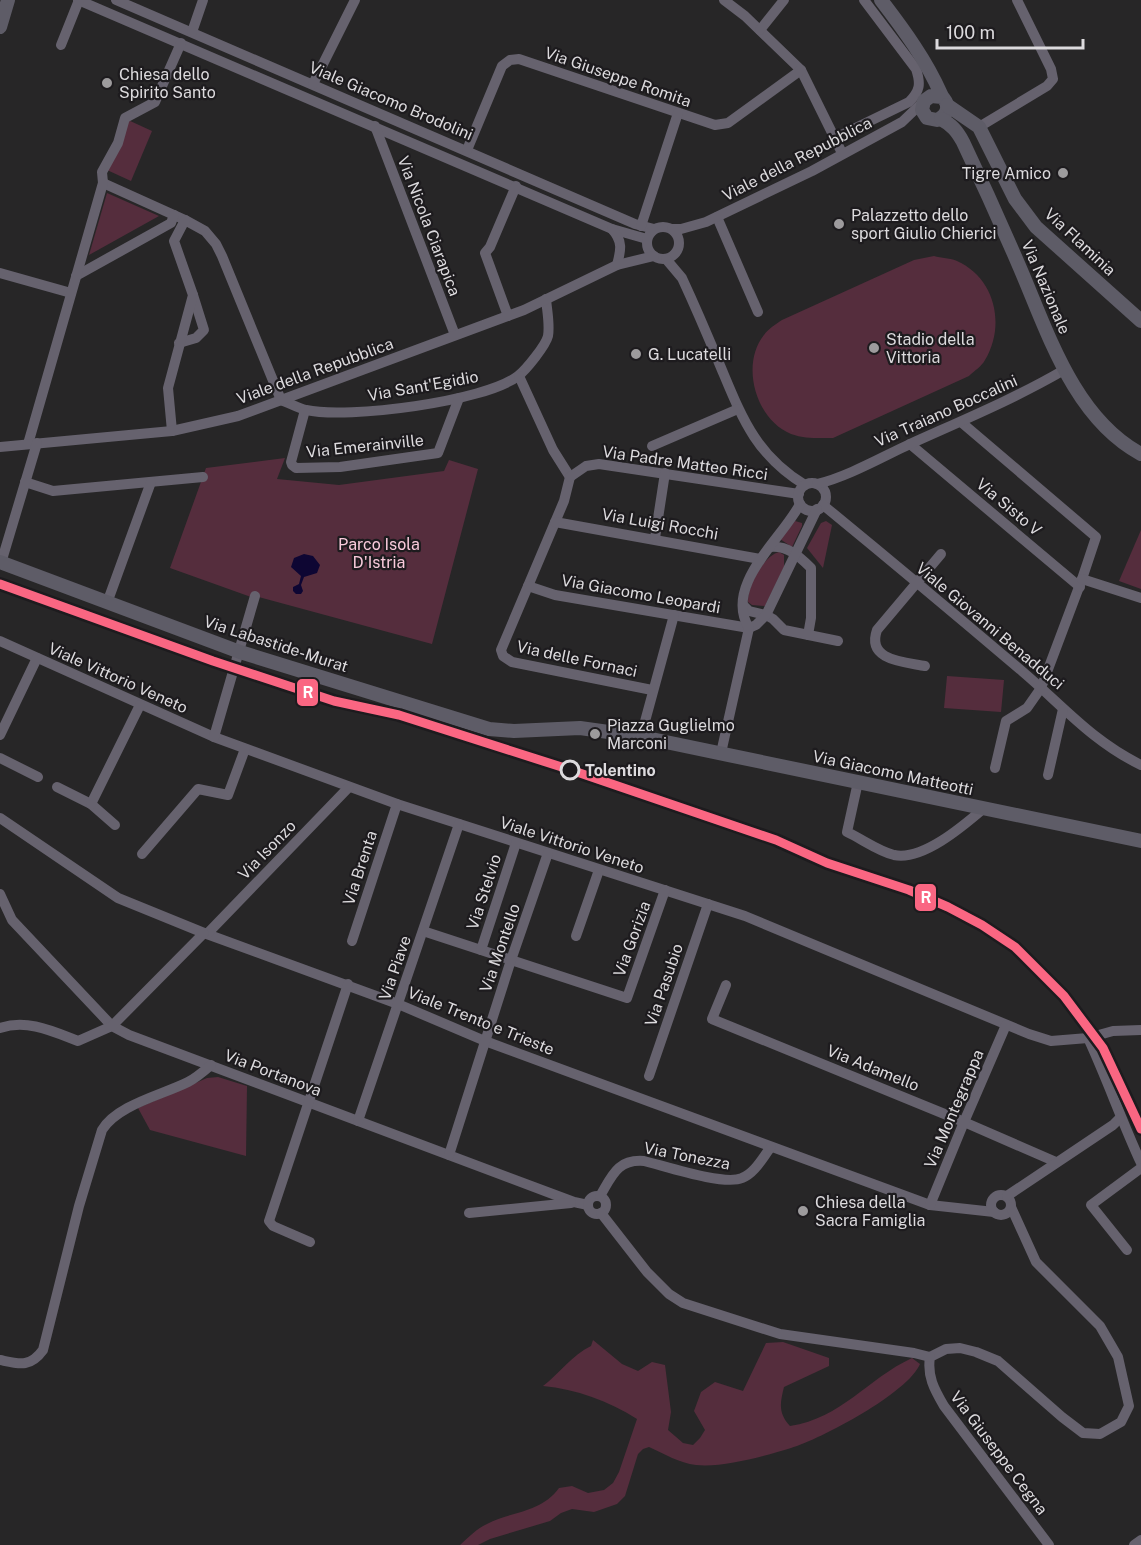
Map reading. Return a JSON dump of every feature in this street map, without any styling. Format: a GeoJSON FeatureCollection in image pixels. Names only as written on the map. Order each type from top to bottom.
{"type":"FeatureCollection","features":[{"type":"Feature","properties":{"kind":"street"},"geometry":{"type":"LineString","coordinates":[[0,27],[8,0]]}},
{"type":"Feature","properties":{"kind":"street"},"geometry":{"type":"LineString","coordinates":[[61,45],[79,0]]}},
{"type":"Feature","properties":{"kind":"street","name":"Viale Giacomo Brodolini"},"geometry":{"type":"LineString","coordinates":[[79,0],[647,243]]}},
{"type":"Feature","properties":{"kind":"street","name":"Viale Giacomo Brodolini"},"geometry":{"type":"LineString","coordinates":[[116,0],[641,226],[654,229]]}},
{"type":"Feature","properties":{"kind":"street"},"geometry":{"type":"LineString","coordinates":[[192,32],[203,0]]}},
{"type":"Feature","properties":{"kind":"street"},"geometry":{"type":"LineString","coordinates":[[313,84],[355,0]]}},
{"type":"Feature","properties":{"kind":"street"},"geometry":{"type":"LineString","coordinates":[[724,0],[760,30],[801,70],[842,153]]}},
{"type":"Feature","properties":{"kind":"street"},"geometry":{"type":"LineString","coordinates":[[760,30],[784,0]]}},
{"type":"Feature","properties":{"kind":"street"},"geometry":{"type":"LineString","coordinates":[[836,138],[909,102],[917,94],[921,83],[916,69],[864,0]]}},
{"type":"Feature","properties":{"kind":"street","name":"Via Nazionale"},"geometry":{"type":"LineString","coordinates":[[881,0],[915,44],[939,88],[936,108],[958,132],[963,142],[1064,370],[1097,417],[1120,439],[1141,454]]}},
{"type":"Feature","properties":{"kind":"street"},"geometry":{"type":"LineString","coordinates":[[973,124],[1047,86],[1053,79],[1051,69],[1017,0]]}},
{"type":"Feature","properties":{"kind":"street"},"geometry":{"type":"LineString","coordinates":[[0,563],[25,482],[32,444],[71,293],[103,183],[102,172],[118,143],[125,118],[155,102],[181,43]]}},
{"type":"Feature","properties":{"kind":"street","name":"Via Giuseppe Romita"},"geometry":{"type":"LineString","coordinates":[[467,150],[502,66],[510,60],[519,59],[715,125],[728,123],[801,70]]}},
{"type":"Feature","properties":{"kind":"street","name":"Via Flaminia"},"geometry":{"type":"LineString","coordinates":[[936,108],[973,124],[1015,199],[1036,227],[1141,321]]}},
{"type":"Feature","properties":{"kind":"street","name":"Viale della Repubblica"},"geometry":{"type":"LineString","coordinates":[[672,229],[681,229],[717,217],[812,171],[902,122],[936,108]]}},
{"type":"Feature","properties":{"kind":"street","name":"Viale della Repubblica"},"geometry":{"type":"LineString","coordinates":[[902,122],[936,108]]}},
{"type":"Feature","properties":{"kind":"street"},"geometry":{"type":"LineString","coordinates":[[641,226],[678,113]]}},
{"type":"Feature","properties":{"kind":"street","name":"Via Nicola Ciarapica"},"geometry":{"type":"LineString","coordinates":[[375,126],[455,335]]}},
{"type":"Feature","properties":{"kind":"street"},"geometry":{"type":"LineString","coordinates":[[103,183],[205,231],[222,256],[281,400]]}},
{"type":"Feature","properties":{"kind":"street"},"geometry":{"type":"LineString","coordinates":[[508,316],[485,253],[490,247],[516,186]]}},
{"type":"Feature","properties":{"kind":"street"},"geometry":{"type":"LineString","coordinates":[[76,276],[171,224],[174,215]]}},
{"type":"Feature","properties":{"kind":"street"},"geometry":{"type":"LineString","coordinates":[[717,217],[758,312]]}},
{"type":"Feature","properties":{"kind":"street"},"geometry":{"type":"LineString","coordinates":[[179,343],[196,338],[204,330],[174,242],[185,220]]}},
{"type":"Feature","properties":{"kind":"street","name":"Viale della Repubblica"},"geometry":{"type":"LineString","coordinates":[[679,247],[706,222]]}},
{"type":"Feature","properties":{"kind":"street"},"geometry":{"type":"LineString","coordinates":[[682,278],[679,237],[672,229],[663,226],[654,229],[647,243],[654,256],[666,259],[682,278],[745,424],[763,450],[790,477],[801,494],[806,509],[822,504]]}},
{"type":"Feature","properties":{"kind":"street"},"geometry":{"type":"LineString","coordinates":[[612,229],[619,237],[620,264]]}},
{"type":"Feature","properties":{"kind":"street","name":"Viale della Repubblica"},"geometry":{"type":"LineString","coordinates":[[620,264],[647,243]]}},
{"type":"Feature","properties":{"kind":"street"},"geometry":{"type":"LineString","coordinates":[[666,259],[679,247]]}},
{"type":"Feature","properties":{"kind":"street","name":"Viale della Repubblica"},"geometry":{"type":"LineString","coordinates":[[0,447],[172,431],[238,416],[524,310],[620,264],[654,256]]}},
{"type":"Feature","properties":{"kind":"street"},"geometry":{"type":"LineString","coordinates":[[0,273],[71,293]]}},
{"type":"Feature","properties":{"kind":"street"},"geometry":{"type":"LineString","coordinates":[[172,431],[168,388],[193,295]]}},
{"type":"Feature","properties":{"kind":"street","name":"Via Sant'Egidio"},"geometry":{"type":"LineString","coordinates":[[281,400],[306,410],[339,413],[404,407],[476,395],[519,376],[548,338],[546,299]]}},
{"type":"Feature","properties":{"kind":"street","name":"Via Traiano Boccalini"},"geometry":{"type":"LineString","coordinates":[[801,494],[817,484],[916,445],[1024,393],[1064,370]]}},
{"type":"Feature","properties":{"kind":"street"},"geometry":{"type":"LineString","coordinates":[[519,376],[558,461],[570,477],[564,501],[528,586]]}},
{"type":"Feature","properties":{"kind":"street","name":"Via Emerainville"},"geometry":{"type":"LineString","coordinates":[[306,410],[292,465],[296,468],[340,467],[438,453],[459,398]]}},
{"type":"Feature","properties":{"kind":"street"},"geometry":{"type":"LineString","coordinates":[[652,446],[738,409]]}},
{"type":"Feature","properties":{"kind":"street"},"geometry":{"type":"LineString","coordinates":[[961,423],[1096,537],[1041,688],[1027,708],[1006,721],[995,768]]}},
{"type":"Feature","properties":{"kind":"street","name":"Via Sisto V"},"geometry":{"type":"LineString","coordinates":[[916,445],[1081,583]]}},
{"type":"Feature","properties":{"kind":"street","name":"Via Padre Matteo Ricci"},"geometry":{"type":"LineString","coordinates":[[570,477],[580,468],[592,464],[801,494]]}},
{"type":"Feature","properties":{"kind":"street"},"geometry":{"type":"LineString","coordinates":[[655,538],[664,473]]}},
{"type":"Feature","properties":{"kind":"street"},"geometry":{"type":"LineString","coordinates":[[25,482],[53,491],[203,477]]}},
{"type":"Feature","properties":{"kind":"street"},"geometry":{"type":"LineString","coordinates":[[749,628],[756,625],[766,615],[822,504],[839,477]]}},
{"type":"Feature","properties":{"kind":"street"},"geometry":{"type":"LineString","coordinates":[[107,603],[151,482]]}},
{"type":"Feature","properties":{"kind":"street"},"geometry":{"type":"LineString","coordinates":[[817,484],[824,490],[822,504]]}},
{"type":"Feature","properties":{"kind":"street"},"geometry":{"type":"LineString","coordinates":[[721,753],[749,628],[745,621],[743,605],[745,585],[760,558],[795,515],[801,494]]}},
{"type":"Feature","properties":{"kind":"street"},"geometry":{"type":"LineString","coordinates":[[564,501],[568,516],[576,525]]}},
{"type":"Feature","properties":{"kind":"street","name":"Viale Giovanni Benadduci"},"geometry":{"type":"LineString","coordinates":[[822,504],[1041,688],[1097,739],[1117,753],[1141,765]]}},
{"type":"Feature","properties":{"kind":"street","name":"Via Luigi Rocchi"},"geometry":{"type":"LineString","coordinates":[[555,522],[760,558]]}},
{"type":"Feature","properties":{"kind":"street"},"geometry":{"type":"LineString","coordinates":[[770,547],[779,546],[796,554],[811,568],[811,618],[808,635]]}},
{"type":"Feature","properties":{"kind":"street"},"geometry":{"type":"LineString","coordinates":[[925,666],[891,660],[878,650],[875,642],[877,630],[941,554]]}},
{"type":"Feature","properties":{"kind":"street","name":"Via Labastide-Murat"},"geometry":{"type":"LineString","coordinates":[[0,563],[240,652],[489,729],[514,732],[580,728],[639,736]]}},
{"type":"Feature","properties":{"kind":"street"},"geometry":{"type":"LineString","coordinates":[[1081,583],[1141,598]]}},
{"type":"Feature","properties":{"kind":"street","name":"Via Giacomo Leopardi"},"geometry":{"type":"LineString","coordinates":[[528,586],[555,595],[749,628]]}},
{"type":"Feature","properties":{"kind":"street","name":"Via delle Fornaci"},"geometry":{"type":"LineString","coordinates":[[528,586],[507,633],[501,650],[503,656],[512,662],[652,690]]}},
{"type":"Feature","properties":{"kind":"street"},"geometry":{"type":"LineString","coordinates":[[214,738],[255,596]]}},
{"type":"Feature","properties":{"kind":"street"},"geometry":{"type":"LineString","coordinates":[[743,605],[749,611],[766,615],[784,630],[838,641]]}},
{"type":"Feature","properties":{"kind":"street","name":"Via delle Fornaci"},"geometry":{"type":"LineString","coordinates":[[639,736],[674,615]]}},
{"type":"Feature","properties":{"kind":"street","name":"Viale Vittorio Veneto"},"geometry":{"type":"LineString","coordinates":[[0,640],[214,738],[397,804],[754,920],[1006,1025],[1051,1041],[1088,1038],[1113,1031],[1141,1030]]}},
{"type":"Feature","properties":{"kind":"street"},"geometry":{"type":"LineString","coordinates":[[0,735],[37,658]]}},
{"type":"Feature","properties":{"kind":"street"},"geometry":{"type":"LineString","coordinates":[[91,804],[140,705]]}},
{"type":"Feature","properties":{"kind":"street"},"geometry":{"type":"LineString","coordinates":[[1047,775],[1063,709]]}},
{"type":"Feature","properties":{"kind":"street","name":"Via Giacomo Matteotti"},"geometry":{"type":"LineString","coordinates":[[639,736],[1141,841]]}},
{"type":"Feature","properties":{"kind":"street"},"geometry":{"type":"LineString","coordinates":[[142,854],[198,789],[228,795],[245,749]]}},
{"type":"Feature","properties":{"kind":"street"},"geometry":{"type":"LineString","coordinates":[[0,758],[38,777]]}},
{"type":"Feature","properties":{"kind":"street"},"geometry":{"type":"LineString","coordinates":[[858,782],[847,832],[892,855],[908,856],[926,850],[982,809]]}},
{"type":"Feature","properties":{"kind":"street"},"geometry":{"type":"LineString","coordinates":[[57,787],[91,804],[115,825]]}},
{"type":"Feature","properties":{"kind":"street","name":"Via Isonzo"},"geometry":{"type":"LineString","coordinates":[[112,1026],[349,787]]}},
{"type":"Feature","properties":{"kind":"street","name":"Via Brenta"},"geometry":{"type":"LineString","coordinates":[[352,941],[397,804]]}},
{"type":"Feature","properties":{"kind":"street","name":"Viale Trento e Trieste"},"geometry":{"type":"LineString","coordinates":[[0,818],[118,898],[206,933],[348,984],[484,1041],[930,1205],[995,1210]]}},
{"type":"Feature","properties":{"kind":"street","name":"Via Piave"},"geometry":{"type":"LineString","coordinates":[[358,1121],[459,824]]}},
{"type":"Feature","properties":{"kind":"street","name":"Via Stelvio"},"geometry":{"type":"LineString","coordinates":[[481,950],[516,843]]}},
{"type":"Feature","properties":{"kind":"street","name":"Via Montello"},"geometry":{"type":"LineString","coordinates":[[449,1155],[484,1041],[548,853]]}},
{"type":"Feature","properties":{"kind":"street"},"geometry":{"type":"LineString","coordinates":[[576,936],[599,870]]}},
{"type":"Feature","properties":{"kind":"street","name":"Via Gorizia"},"geometry":{"type":"LineString","coordinates":[[511,960],[627,998],[665,891]]}},
{"type":"Feature","properties":{"kind":"street","name":"Via Portanova"},"geometry":{"type":"LineString","coordinates":[[0,894],[12,920],[112,1026],[129,1035],[574,1202],[588,1205],[592,1213],[601,1213]]}},
{"type":"Feature","properties":{"kind":"street","name":"Via Pasubio"},"geometry":{"type":"LineString","coordinates":[[649,1076],[708,904]]}},
{"type":"Feature","properties":{"kind":"street"},"geometry":{"type":"LineString","coordinates":[[423,931],[511,960]]}},
{"type":"Feature","properties":{"kind":"street"},"geometry":{"type":"LineString","coordinates":[[310,1242],[273,1226],[269,1221],[348,984]]}},
{"type":"Feature","properties":{"kind":"street","name":"Via Adamello"},"geometry":{"type":"LineString","coordinates":[[726,985],[712,1019],[1056,1162]]}},
{"type":"Feature","properties":{"kind":"street"},"geometry":{"type":"LineString","coordinates":[[0,1028],[8,1025],[34,1025],[78,1041],[112,1026]]}},
{"type":"Feature","properties":{"kind":"street","name":"Via Montegrappa"},"geometry":{"type":"LineString","coordinates":[[930,1205],[1006,1025]]}},
{"type":"Feature","properties":{"kind":"street"},"geometry":{"type":"LineString","coordinates":[[1088,1038],[1141,1163]]}},
{"type":"Feature","properties":{"kind":"street"},"geometry":{"type":"LineString","coordinates":[[0,1360],[22,1364],[37,1358],[43,1350],[79,1206],[102,1130],[108,1120],[118,1112],[190,1081],[211,1065]]}},
{"type":"Feature","properties":{"kind":"street"},"geometry":{"type":"LineString","coordinates":[[995,1210],[1006,1214],[1009,1202],[1056,1162],[1113,1125],[1120,1118]]}},
{"type":"Feature","properties":{"kind":"street","name":"Via Tonezza"},"geometry":{"type":"LineString","coordinates":[[600,1196],[620,1167],[633,1161],[644,1161],[719,1179],[735,1180],[744,1178],[757,1166],[771,1147]]}},
{"type":"Feature","properties":{"kind":"street"},"geometry":{"type":"LineString","coordinates":[[1127,1250],[1091,1205],[1141,1168]]}},
{"type":"Feature","properties":{"kind":"street"},"geometry":{"type":"LineString","coordinates":[[588,1205],[591,1197],[600,1196],[605,1200],[606,1206],[601,1213],[647,1272],[683,1303],[780,1334],[930,1357],[946,1349],[960,1348],[976,1352],[998,1361],[1083,1433],[1100,1434],[1121,1422],[1129,1406],[1118,1357],[1100,1326],[1036,1262],[1009,1202],[998,1195],[995,1210]]}},
{"type":"Feature","properties":{"kind":"street"},"geometry":{"type":"LineString","coordinates":[[469,1213],[574,1202]]}},
{"type":"Feature","properties":{"kind":"street"},"geometry":{"type":"LineString","coordinates":[[995,1210],[1023,1236]]}},
{"type":"Feature","properties":{"kind":"street","name":"Via Giuseppe Cegna"},"geometry":{"type":"LineString","coordinates":[[930,1357],[928,1370],[933,1386],[944,1406],[1049,1545]]}},
{"type":"Feature","properties":{"kind":"street"},"geometry":{"type":"LineString","coordinates":[[1134,1545],[1141,1540]]}},
{"type":"Feature","properties":{"kind":"green space"},"geometry":{"type":"Polygon","coordinates":[[[128,120],[152,131],[131,181],[107,170],[128,120]]]}},
{"type":"Feature","properties":{"kind":"green space"},"geometry":{"type":"Polygon","coordinates":[[[107,193],[159,216],[89,255],[107,193]]]}},
{"type":"Feature","properties":{"kind":"green space","name":"Stadio della Vittoria"},"geometry":{"type":"Polygon","coordinates":[[[934,256],[955,260],[970,269],[988,291],[993,304],[995,332],[982,364],[969,376],[833,438],[802,437],[779,427],[761,404],[755,390],[753,376],[753,361],[757,347],[766,333],[782,320],[914,260],[934,256]]]}},
{"type":"Feature","properties":{"kind":"green space","name":"Parco Isola D'Istria"},"geometry":{"type":"Polygon","coordinates":[[[285,458],[277,479],[339,485],[444,471],[449,460],[478,469],[432,644],[255,596],[251,597],[170,568],[206,468],[285,458]]]}},
{"type":"Feature","properties":{"kind":"green space"},"geometry":{"type":"Polygon","coordinates":[[[795,521],[802,523],[802,526],[792,547],[780,539],[795,521]]]}},
{"type":"Feature","properties":{"kind":"green space"},"geometry":{"type":"Polygon","coordinates":[[[826,521],[832,525],[823,568],[807,548],[821,523],[826,521]]]}},
{"type":"Feature","properties":{"kind":"green space"},"geometry":{"type":"Polygon","coordinates":[[[1141,530],[1141,589],[1119,581],[1141,530]]]}},
{"type":"Feature","properties":{"kind":"green space"},"geometry":{"type":"Polygon","coordinates":[[[779,552],[784,555],[784,567],[765,606],[752,605],[748,602],[748,596],[757,573],[767,559],[779,552]]]}},
{"type":"Feature","properties":{"kind":"green space"},"geometry":{"type":"Polygon","coordinates":[[[947,676],[1004,680],[1001,712],[944,708],[947,676]]]}},
{"type":"Feature","properties":{"kind":"green space"},"geometry":{"type":"Polygon","coordinates":[[[218,1077],[247,1086],[246,1156],[150,1130],[138,1108],[207,1078],[218,1077]]]}},
{"type":"Feature","properties":{"kind":"green space"},"geometry":{"type":"Polygon","coordinates":[[[593,1340],[622,1364],[638,1371],[652,1362],[665,1365],[671,1412],[668,1430],[683,1443],[693,1445],[705,1430],[694,1411],[701,1392],[715,1382],[743,1391],[766,1343],[783,1342],[829,1358],[829,1366],[784,1387],[781,1408],[783,1417],[790,1426],[808,1422],[840,1407],[881,1376],[912,1358],[920,1364],[912,1376],[882,1401],[842,1425],[805,1443],[756,1458],[706,1465],[684,1462],[649,1447],[638,1454],[625,1496],[617,1504],[594,1512],[572,1509],[550,1521],[490,1539],[478,1545],[460,1545],[483,1526],[535,1507],[552,1496],[559,1488],[572,1486],[588,1493],[604,1490],[613,1483],[637,1419],[592,1397],[543,1386],[578,1354],[591,1346],[593,1340]]]}},
{"type":"Feature","properties":{"kind":"shaded area"},"geometry":{"type":"Polygon","coordinates":[[[304,554],[313,556],[320,565],[317,573],[304,577],[301,585],[303,591],[301,594],[296,594],[293,587],[299,584],[301,576],[291,567],[294,558],[304,554]]]}},
{"type":"Feature","properties":{"kind":"transit line","name":"R"},"geometry":{"type":"LineString","coordinates":[[0,584],[213,661],[334,701],[399,715],[571,770],[776,840],[827,863],[909,890],[948,907],[982,925],[1015,947],[1064,996],[1103,1048],[1141,1129]]}},
{"type":"Feature","properties":{"kind":"place","name":"Chiesa dello Spirito Santo"},"geometry":{"type":"Point","coordinates":[107,83]}},
{"type":"Feature","properties":{"kind":"place","name":"Tigre Amico"},"geometry":{"type":"Point","coordinates":[1063,173]}},
{"type":"Feature","properties":{"kind":"place","name":"Palazzetto dello sport Giulio Chierici"},"geometry":{"type":"Point","coordinates":[839,224]}},
{"type":"Feature","properties":{"kind":"place","name":"Stadio della Vittoria"},"geometry":{"type":"Point","coordinates":[874,348]}},
{"type":"Feature","properties":{"kind":"place","name":"G. Lucatelli"},"geometry":{"type":"Point","coordinates":[636,354]}},
{"type":"Feature","properties":{"kind":"place","name":"Piazza Guglielmo Marconi"},"geometry":{"type":"Point","coordinates":[595,734]}},
{"type":"Feature","properties":{"kind":"place","name":"Tolentino"},"geometry":{"type":"Point","coordinates":[570,770]}},
{"type":"Feature","properties":{"kind":"place","name":"Chiesa della Sacra Famiglia"},"geometry":{"type":"Point","coordinates":[803,1211]}}]}
